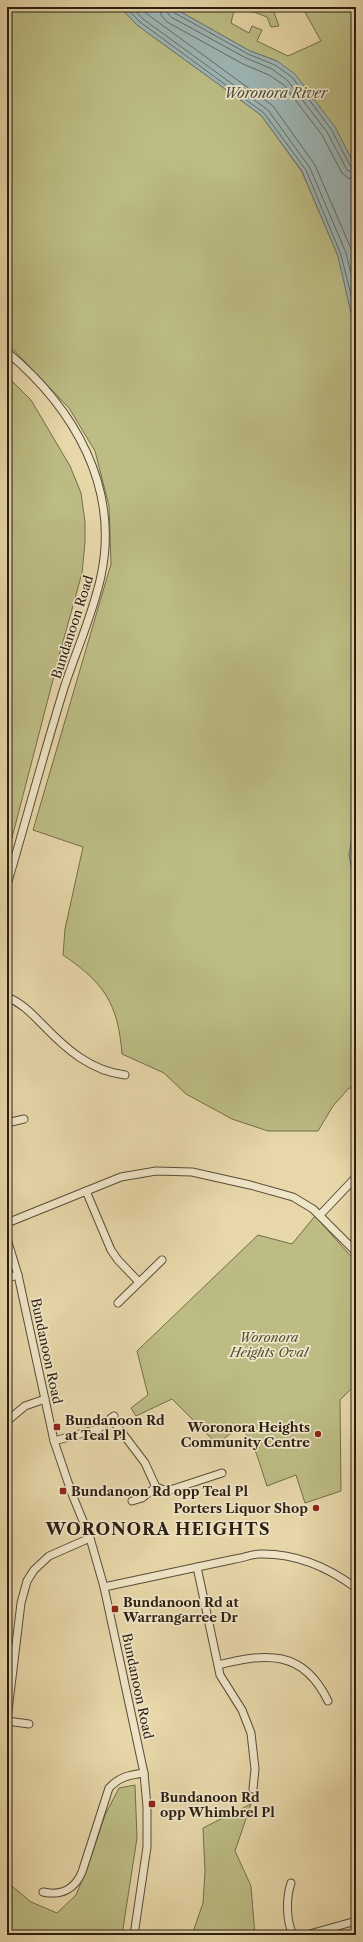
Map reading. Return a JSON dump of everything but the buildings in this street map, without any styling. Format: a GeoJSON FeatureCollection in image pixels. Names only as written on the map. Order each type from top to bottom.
{"type":"FeatureCollection","features":[{"type":"Feature","properties":{"kind":"street","name":"Bundanoon Road"},"geometry":{"type":"LineString","coordinates":[[7,352],[27,370],[58,404],[82,440],[94,466],[101,491],[104,508],[106,541],[98,590],[70,669],[7,885]]}},
{"type":"Feature","properties":{"kind":"street"},"geometry":{"type":"LineString","coordinates":[[7,997],[27,1009],[63,1046],[76,1056],[106,1070],[125,1075]]}},
{"type":"Feature","properties":{"kind":"street"},"geometry":{"type":"LineString","coordinates":[[7,1123],[24,1119]]}},
{"type":"Feature","properties":{"kind":"street"},"geometry":{"type":"LineString","coordinates":[[7,1223],[121,1177],[156,1171],[192,1172],[212,1175],[283,1194],[302,1202],[320,1215],[356,1252]]}},
{"type":"Feature","properties":{"kind":"street"},"geometry":{"type":"LineString","coordinates":[[320,1215],[356,1177]]}},
{"type":"Feature","properties":{"kind":"street"},"geometry":{"type":"LineString","coordinates":[[86,1191],[111,1250],[118,1260],[139,1282]]}},
{"type":"Feature","properties":{"kind":"street","name":"Bundanoon Road"},"geometry":{"type":"LineString","coordinates":[[7,1239],[18,1275],[54,1441],[72,1494],[90,1538],[104,1587],[144,1773],[147,1807],[147,1847],[134,1935]]}},
{"type":"Feature","properties":{"kind":"street"},"geometry":{"type":"LineString","coordinates":[[118,1303],[162,1260]]}},
{"type":"Feature","properties":{"kind":"street"},"geometry":{"type":"LineString","coordinates":[[7,1278],[18,1275]]}},
{"type":"Feature","properties":{"kind":"street"},"geometry":{"type":"LineString","coordinates":[[7,1421],[25,1406],[45,1399]]}},
{"type":"Feature","properties":{"kind":"street"},"geometry":{"type":"LineString","coordinates":[[54,1441],[98,1429],[113,1417],[145,1463],[156,1487],[167,1491],[222,1473]]}},
{"type":"Feature","properties":{"kind":"street"},"geometry":{"type":"LineString","coordinates":[[132,1502],[142,1498],[156,1487]]}},
{"type":"Feature","properties":{"kind":"street"},"geometry":{"type":"LineString","coordinates":[[30,1724],[7,1720],[21,1603],[27,1581],[34,1570],[49,1556],[90,1538]]}},
{"type":"Feature","properties":{"kind":"street"},"geometry":{"type":"LineString","coordinates":[[104,1587],[253,1556],[312,1565],[333,1573],[356,1588]]}},
{"type":"Feature","properties":{"kind":"street"},"geometry":{"type":"LineString","coordinates":[[197,1567],[223,1682],[242,1710],[251,1733],[255,1769],[252,1789]]}},
{"type":"Feature","properties":{"kind":"street"},"geometry":{"type":"LineString","coordinates":[[218,1664],[257,1656],[268,1656],[287,1661],[304,1670],[315,1680],[328,1701]]}},
{"type":"Feature","properties":{"kind":"street"},"geometry":{"type":"LineString","coordinates":[[43,1892],[62,1892],[76,1883],[82,1872],[109,1788],[120,1778],[144,1773]]}},
{"type":"Feature","properties":{"kind":"street"},"geometry":{"type":"LineString","coordinates":[[291,1883],[287,1900],[290,1928],[293,1935]]}},
{"type":"Feature","properties":{"kind":"street"},"geometry":{"type":"LineString","coordinates":[[306,1935],[356,1921]]}},
{"type":"Feature","properties":{"kind":"green space"},"geometry":{"type":"Polygon","coordinates":[[[7,7],[120,7],[137,25],[261,115],[302,172],[338,256],[356,334],[356,816],[349,855],[356,890],[356,1088],[349,1088],[333,1106],[318,1131],[268,1131],[232,1119],[186,1094],[164,1073],[122,1054],[117,1021],[106,996],[99,985],[89,975],[63,955],[65,929],[83,847],[33,830],[111,564],[109,506],[95,451],[69,408],[7,343],[7,7]]]}},
{"type":"Feature","properties":{"kind":"green space"},"geometry":{"type":"Polygon","coordinates":[[[172,7],[272,7],[279,26],[271,27],[267,17],[254,12],[234,10],[231,23],[249,33],[252,26],[262,30],[257,41],[288,56],[321,41],[302,7],[356,7],[356,168],[335,127],[277,61],[250,51],[172,7]]]}},
{"type":"Feature","properties":{"kind":"green space"},"geometry":{"type":"Polygon","coordinates":[[[7,376],[31,400],[70,466],[81,493],[85,522],[85,542],[82,573],[7,857],[7,376]]]}},
{"type":"Feature","properties":{"kind":"green space","name":"Woronora Heights Oval"},"geometry":{"type":"Polygon","coordinates":[[[315,1216],[356,1262],[356,1384],[340,1400],[341,1491],[305,1503],[296,1475],[267,1486],[253,1446],[245,1432],[239,1427],[217,1444],[172,1399],[136,1416],[131,1408],[148,1395],[137,1351],[258,1235],[292,1244],[315,1216]]]}},
{"type":"Feature","properties":{"kind":"green space"},"geometry":{"type":"Polygon","coordinates":[[[135,1785],[137,1838],[122,1935],[7,1935],[7,1882],[31,1902],[57,1913],[76,1895],[88,1866],[105,1815],[119,1788],[135,1785]]]}},
{"type":"Feature","properties":{"kind":"green space"},"geometry":{"type":"Polygon","coordinates":[[[251,1804],[235,1851],[251,1886],[255,1935],[192,1935],[203,1903],[205,1871],[203,1828],[251,1804]]]}},
{"type":"Feature","properties":{"kind":"water","name":"Woronora River"},"geometry":{"type":"Polygon","coordinates":[[[120,7],[172,7],[250,51],[277,61],[295,74],[335,127],[356,168],[356,334],[338,256],[302,171],[261,115],[137,25],[120,7]]]}},
{"type":"Feature","properties":{"kind":"water"},"geometry":{"type":"Polygon","coordinates":[[[356,816],[356,890],[349,855],[356,816]]]}},
{"type":"Feature","properties":{"kind":"place","name":"Bundanoon Rd at Teal Pl"},"geometry":{"type":"Point","coordinates":[57,1427]}},
{"type":"Feature","properties":{"kind":"place","name":"Woronora Heights Community Centre"},"geometry":{"type":"Point","coordinates":[318,1434]}},
{"type":"Feature","properties":{"kind":"place","name":"Bundanoon Rd opp Teal Pl"},"geometry":{"type":"Point","coordinates":[63,1491]}},
{"type":"Feature","properties":{"kind":"place","name":"Porters Liquor Shop"},"geometry":{"type":"Point","coordinates":[316,1508]}},
{"type":"Feature","properties":{"kind":"place","name":"Bundanoon Rd at Warrangarree Dr"},"geometry":{"type":"Point","coordinates":[115,1609]}},
{"type":"Feature","properties":{"kind":"place","name":"Bundanoon Rd opp Whimbrel Pl"},"geometry":{"type":"Point","coordinates":[152,1804]}},
{"type":"Feature","properties":{"kind":"district","name":"WORONORA HEIGHTS"},"geometry":{"type":"Point","coordinates":[158,1529]}}]}
